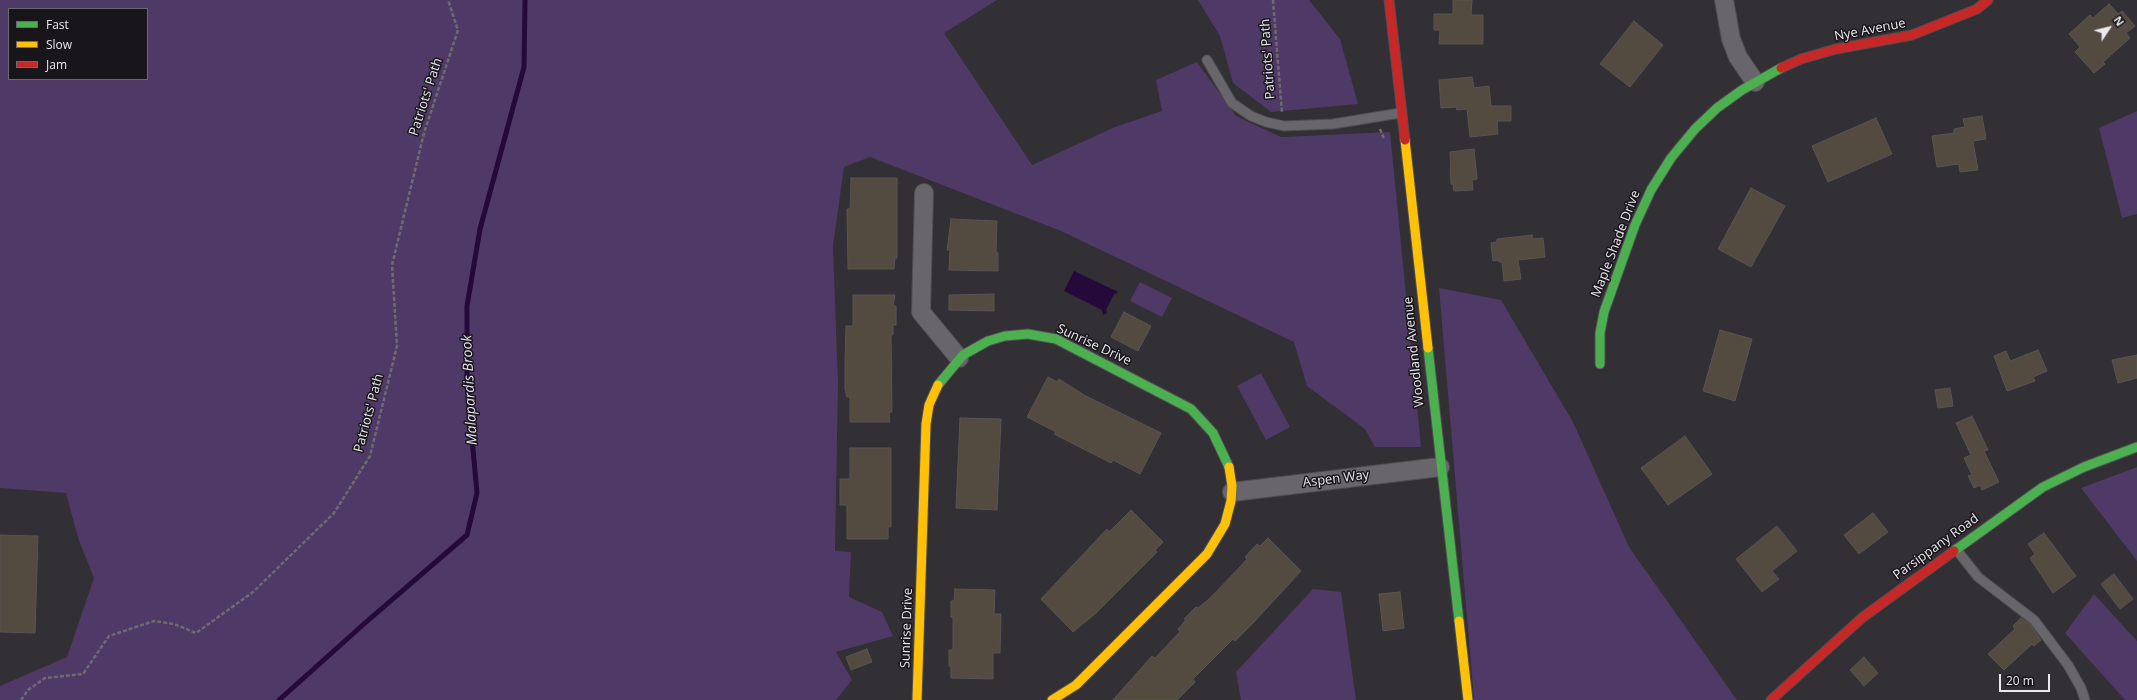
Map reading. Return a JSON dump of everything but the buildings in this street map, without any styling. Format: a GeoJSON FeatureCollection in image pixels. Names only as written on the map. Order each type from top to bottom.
{"type":"FeatureCollection","features":[{"type":"Feature","properties":{"kind":"street","name":"Woodland Avenue"},"geometry":{"type":"LineString","coordinates":[[1389,0],[1400,113],[1468,700]]}},
{"type":"Feature","properties":{"kind":"street"},"geometry":{"type":"LineString","coordinates":[[1724,0],[1731,39],[1738,57],[1755,82]]}},
{"type":"Feature","properties":{"kind":"street","name":"Nye Avenue"},"geometry":{"type":"LineString","coordinates":[[1755,82],[1774,71],[1801,59],[1836,49],[1912,35],[1977,9],[1988,0]]}},
{"type":"Feature","properties":{"kind":"street","name":"Maple Shade Drive"},"geometry":{"type":"LineString","coordinates":[[1600,364],[1600,333],[1604,312],[1635,224],[1651,190],[1671,158],[1695,129],[1717,108],[1755,82]]}},
{"type":"Feature","properties":{"kind":"street"},"geometry":{"type":"LineString","coordinates":[[924,193],[921,312],[959,358]]}},
{"type":"Feature","properties":{"kind":"street","name":"Sunrise Drive"},"geometry":{"type":"LineString","coordinates":[[918,700],[926,424],[929,405],[934,391],[940,381],[959,358],[972,348],[1005,336],[1028,334],[1056,339],[1191,409],[1213,433],[1221,448],[1228,464],[1232,492],[1232,501],[1225,524],[1207,554],[1076,685],[1052,700]]}},
{"type":"Feature","properties":{"kind":"street","name":"Parsippany Road"},"geometry":{"type":"LineString","coordinates":[[1771,700],[1863,617],[2043,487],[2084,467],[2137,447]]}},
{"type":"Feature","properties":{"kind":"street","name":"Aspen Way"},"geometry":{"type":"LineString","coordinates":[[1232,492],[1440,467]]}},
{"type":"Feature","properties":{"kind":"lane"},"geometry":{"type":"LineString","coordinates":[[1207,60],[1232,103],[1251,116],[1266,122],[1284,126],[1333,124],[1400,113]]}},
{"type":"Feature","properties":{"kind":"lane"},"geometry":{"type":"LineString","coordinates":[[1956,549],[1978,577],[2034,620],[2068,665],[2081,688],[2085,700]]}},
{"type":"Feature","properties":{"kind":"path","name":"Patriots' Path"},"geometry":{"type":"LineString","coordinates":[[21,700],[28,690],[45,678],[83,674],[110,636],[154,621],[174,624],[196,633],[253,592],[334,513],[370,456],[397,346],[392,265],[424,133],[458,30],[448,0]]}},
{"type":"Feature","properties":{"kind":"path","name":"Patriots' Path"},"geometry":{"type":"LineString","coordinates":[[1274,0],[1282,117]]}},
{"type":"Feature","properties":{"kind":"shaded area"},"geometry":{"type":"Polygon","coordinates":[[[0,0],[997,0],[944,33],[1032,165],[1115,127],[1162,111],[1156,80],[1197,62],[1236,116],[1281,137],[1390,132],[1421,447],[1375,447],[1365,429],[1307,386],[1294,342],[1061,231],[870,157],[844,167],[833,246],[838,384],[835,551],[851,552],[849,597],[882,612],[893,636],[836,652],[852,680],[836,700],[0,700],[0,686],[67,657],[94,578],[78,538],[66,493],[0,488],[0,0]]]}},
{"type":"Feature","properties":{"kind":"shaded area"},"geometry":{"type":"Polygon","coordinates":[[[1198,0],[1309,0],[1340,39],[1358,104],[1271,112],[1233,83],[1220,36],[1198,0]]]}},
{"type":"Feature","properties":{"kind":"shaded area"},"geometry":{"type":"Polygon","coordinates":[[[2137,111],[2137,214],[2122,218],[2099,128],[2137,111]]]}},
{"type":"Feature","properties":{"kind":"shaded area"},"geometry":{"type":"Polygon","coordinates":[[[1074,271],[1116,290],[1118,293],[1114,294],[1106,310],[1107,313],[1103,315],[1102,310],[1064,291],[1074,271]]]}},
{"type":"Feature","properties":{"kind":"shaded area"},"geometry":{"type":"Polygon","coordinates":[[[1140,282],[1172,298],[1162,317],[1130,301],[1140,282]]]}},
{"type":"Feature","properties":{"kind":"shaded area"},"geometry":{"type":"Polygon","coordinates":[[[1439,288],[1501,300],[1573,422],[1629,547],[1737,700],[1474,700],[1439,288]]]}},
{"type":"Feature","properties":{"kind":"shaded area"},"geometry":{"type":"Polygon","coordinates":[[[1261,373],[1290,427],[1266,440],[1237,386],[1261,373]]]}},
{"type":"Feature","properties":{"kind":"shaded area"},"geometry":{"type":"Polygon","coordinates":[[[2137,467],[2137,561],[2081,488],[2137,467]]]}},
{"type":"Feature","properties":{"kind":"shaded area"},"geometry":{"type":"Polygon","coordinates":[[[1313,589],[1341,592],[1356,700],[1241,700],[1236,672],[1313,589]]]}},
{"type":"Feature","properties":{"kind":"shaded area"},"geometry":{"type":"Polygon","coordinates":[[[2094,594],[2137,641],[2137,700],[2125,700],[2065,633],[2094,594]]]}},
{"type":"Feature","properties":{"kind":"waterway","name":"Malapardis Brook"},"geometry":{"type":"LineString","coordinates":[[279,700],[467,535],[477,493],[467,384],[467,306],[480,229],[524,67],[525,0]]}},
{"type":"Feature","properties":{"kind":"traffic: fast"},"geometry":{"type":"LineString","coordinates":[[1600,364],[1600,333],[1604,312],[1635,225],[1651,190],[1671,158],[1695,129],[1717,108],[1742,90],[1781,68]]}},
{"type":"Feature","properties":{"kind":"traffic: fast"},"geometry":{"type":"LineString","coordinates":[[938,385],[963,355],[988,341],[1005,336],[1028,334],[1056,339],[1191,409],[1213,433],[1229,467]]}},
{"type":"Feature","properties":{"kind":"traffic: fast"},"geometry":{"type":"LineString","coordinates":[[1428,348],[1459,621]]}},
{"type":"Feature","properties":{"kind":"traffic: fast"},"geometry":{"type":"LineString","coordinates":[[1954,551],[2043,487],[2084,467],[2137,447]]}},
{"type":"Feature","properties":{"kind":"traffic: slow"},"geometry":{"type":"LineString","coordinates":[[1405,140],[1428,348]]}},
{"type":"Feature","properties":{"kind":"traffic: slow"},"geometry":{"type":"LineString","coordinates":[[917,700],[926,424],[929,405],[938,385]]}},
{"type":"Feature","properties":{"kind":"traffic: slow"},"geometry":{"type":"LineString","coordinates":[[1052,700],[1076,685],[1207,554],[1225,524],[1231,501],[1232,486],[1229,467]]}},
{"type":"Feature","properties":{"kind":"traffic: slow"},"geometry":{"type":"LineString","coordinates":[[1459,621],[1468,700]]}},
{"type":"Feature","properties":{"kind":"traffic: jam"},"geometry":{"type":"LineString","coordinates":[[1389,0],[1405,140]]}},
{"type":"Feature","properties":{"kind":"traffic: jam"},"geometry":{"type":"LineString","coordinates":[[1781,68],[1801,59],[1836,49],[1912,35],[1977,9],[1988,0]]}},
{"type":"Feature","properties":{"kind":"traffic: jam"},"geometry":{"type":"LineString","coordinates":[[1771,700],[1863,617],[1954,551]]}}]}
